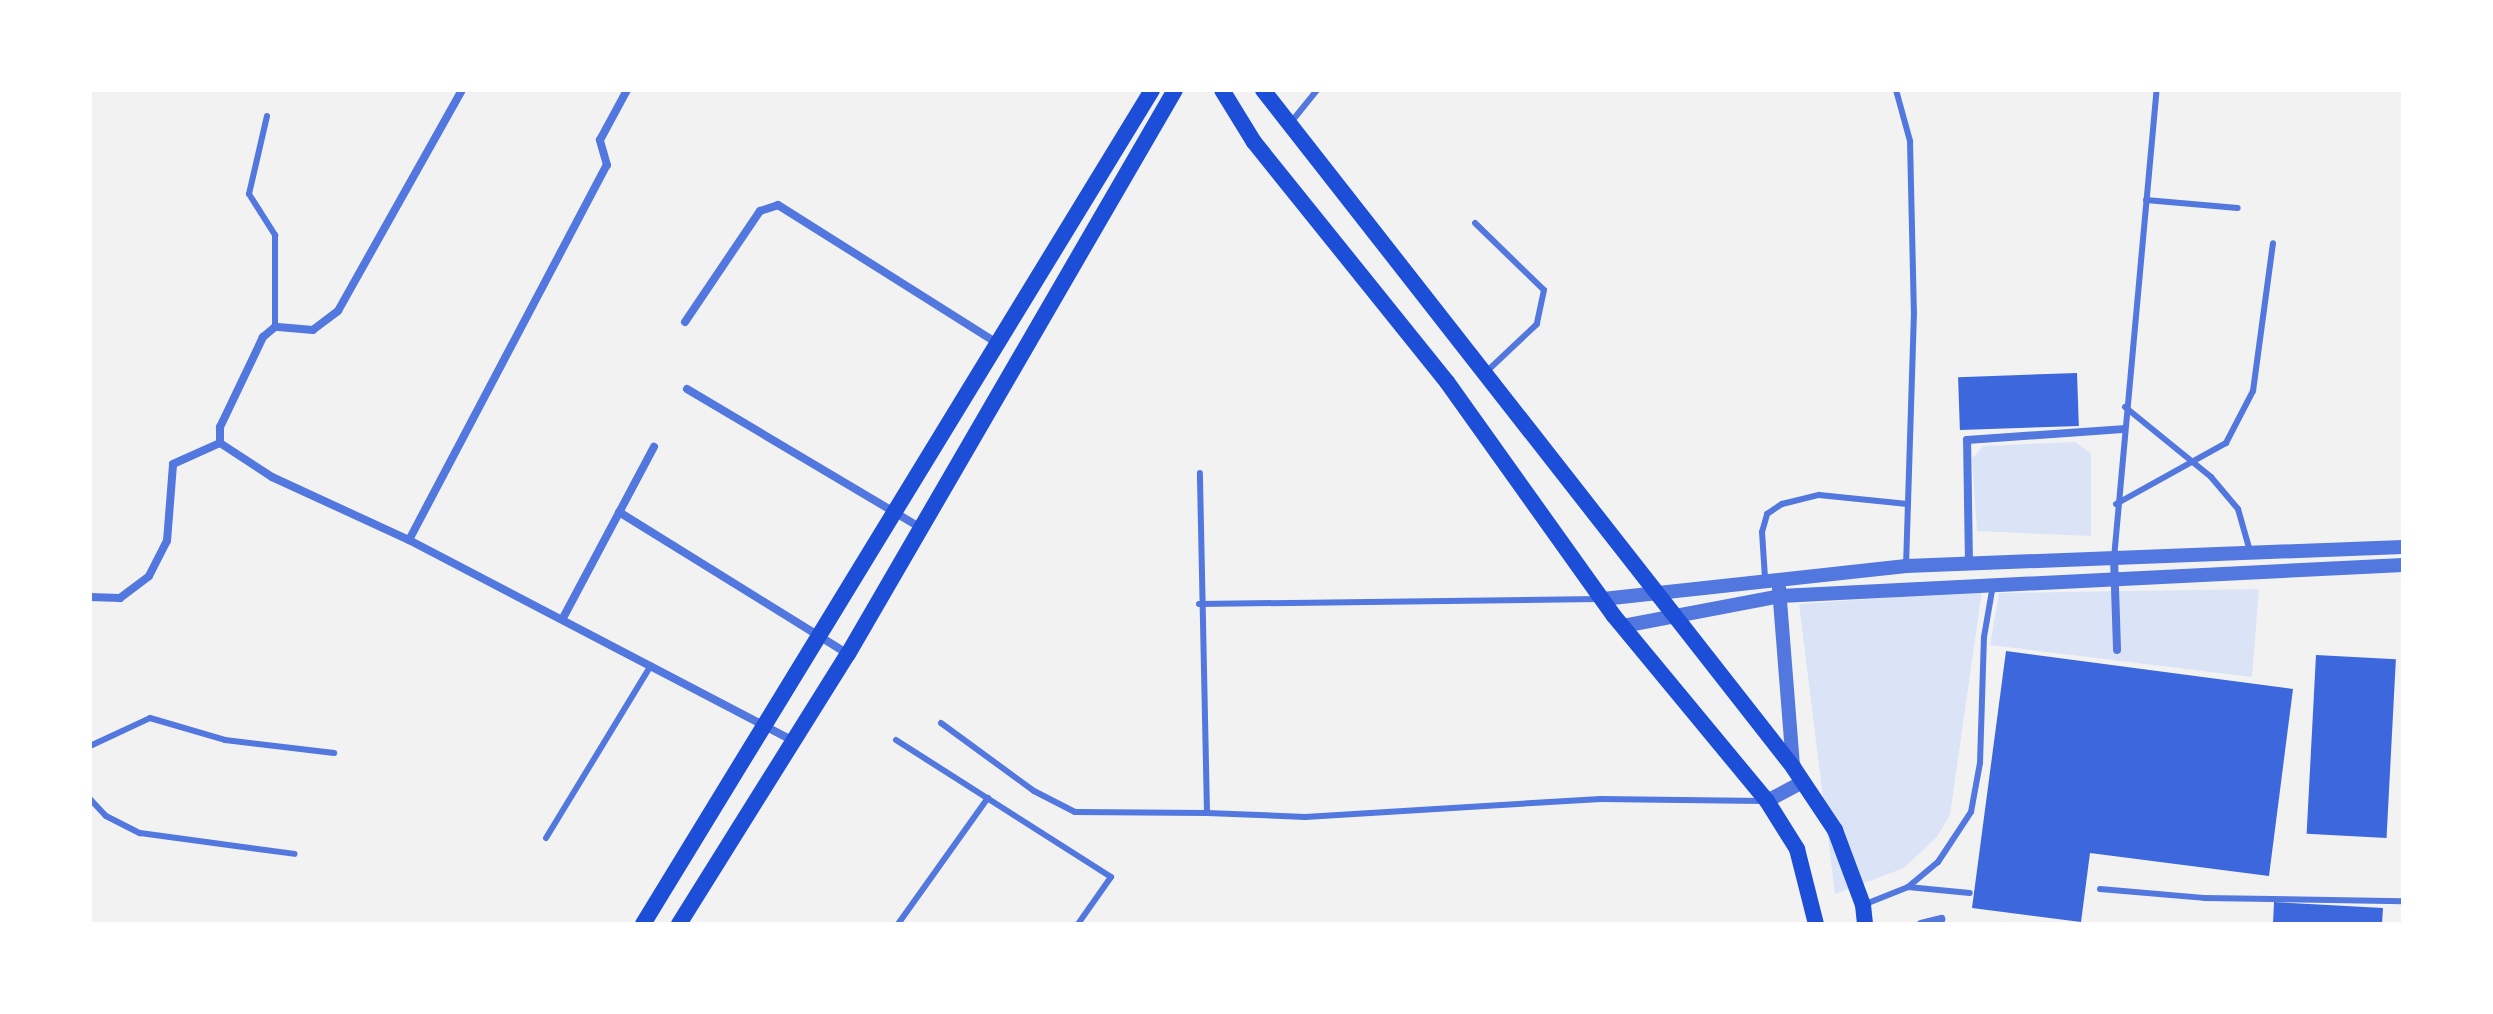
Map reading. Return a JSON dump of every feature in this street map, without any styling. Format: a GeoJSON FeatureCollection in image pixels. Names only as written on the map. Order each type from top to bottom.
{"type":"FeatureCollection","features":[{"type":"Feature","properties":{"kind":"main road"},"geometry":{"type":"LineString","coordinates":[[643,924],[892,511],[998,344],[1152,90]]}},
{"type":"Feature","properties":{"kind":"main road"},"geometry":{"type":"LineString","coordinates":[[679,924],[848,654],[1175,90]]}},
{"type":"Feature","properties":{"kind":"main road"},"geometry":{"type":"LineString","coordinates":[[1222,90],[1254,142],[1447,382],[1623,626],[1767,801],[1797,849],[1816,924]]}},
{"type":"Feature","properties":{"kind":"main road"},"geometry":{"type":"LineString","coordinates":[[1263,90],[1793,767],[1835,830],[1863,905],[1865,924]]}},
{"type":"Feature","properties":{"kind":"street"},"geometry":{"type":"LineString","coordinates":[[220,443],[220,427],[263,337],[275,327],[313,330],[338,311],[462,90]]}},
{"type":"Feature","properties":{"kind":"street"},"geometry":{"type":"LineString","coordinates":[[409,540],[607,165],[600,140],[627,90]]}},
{"type":"Feature","properties":{"kind":"street"},"geometry":{"type":"LineString","coordinates":[[685,322],[760,211],[778,205],[998,344]]}},
{"type":"Feature","properties":{"kind":"street"},"geometry":{"type":"LineString","coordinates":[[687,389],[919,527]]}},
{"type":"Feature","properties":{"kind":"street"},"geometry":{"type":"LineString","coordinates":[[1969,565],[1967,440],[2123,429]]}},
{"type":"Feature","properties":{"kind":"street"},"geometry":{"type":"LineString","coordinates":[[220,443],[272,477],[409,540],[563,618],[793,741]]}},
{"type":"Feature","properties":{"kind":"street"},"geometry":{"type":"LineString","coordinates":[[90,597],[120,598],[149,576],[167,541],[173,464],[220,443]]}},
{"type":"Feature","properties":{"kind":"street"},"geometry":{"type":"LineString","coordinates":[[563,618],[654,447]]}},
{"type":"Feature","properties":{"kind":"street"},"geometry":{"type":"LineString","coordinates":[[619,512],[819,631],[848,654]]}},
{"type":"Feature","properties":{"kind":"street"},"geometry":{"type":"LineString","coordinates":[[1603,599],[1654,590],[1906,566],[2403,547]]}},
{"type":"Feature","properties":{"kind":"street"},"geometry":{"type":"LineString","coordinates":[[2114,558],[2117,650]]}},
{"type":"Feature","properties":{"kind":"street"},"geometry":{"type":"LineString","coordinates":[[1623,626],[1673,613],[1780,596],[2403,565]]}},
{"type":"Feature","properties":{"kind":"street"},"geometry":{"type":"LineString","coordinates":[[1772,578],[1780,596],[1793,767]]}},
{"type":"Feature","properties":{"kind":"street"},"geometry":{"type":"LineString","coordinates":[[1767,801],[1801,783]]}},
{"type":"Feature","properties":{"kind":"street"},"geometry":{"type":"LineString","coordinates":[[1921,924],[1941,919]]}},
{"type":"Feature","properties":{"kind":"lane"},"geometry":{"type":"LineString","coordinates":[[1289,124],[1317,90]]}},
{"type":"Feature","properties":{"kind":"lane"},"geometry":{"type":"LineString","coordinates":[[1896,90],[1910,141],[1914,312],[1906,566]]}},
{"type":"Feature","properties":{"kind":"lane"},"geometry":{"type":"LineString","coordinates":[[2114,558],[2116,504],[2157,90]]}},
{"type":"Feature","properties":{"kind":"lane"},"geometry":{"type":"LineString","coordinates":[[267,116],[249,194],[275,235],[275,327]]}},
{"type":"Feature","properties":{"kind":"lane"},"geometry":{"type":"LineString","coordinates":[[2146,200],[2238,208]]}},
{"type":"Feature","properties":{"kind":"lane"},"geometry":{"type":"LineString","coordinates":[[1475,223],[1544,290],[1537,324],[1485,373]]}},
{"type":"Feature","properties":{"kind":"lane"},"geometry":{"type":"LineString","coordinates":[[2116,504],[2226,443],[2253,391],[2273,243]]}},
{"type":"Feature","properties":{"kind":"lane"},"geometry":{"type":"LineString","coordinates":[[2125,407],[2192,462],[2238,509],[2250,551]]}},
{"type":"Feature","properties":{"kind":"lane"},"geometry":{"type":"LineString","coordinates":[[1200,473],[1199,604],[1207,813]]}},
{"type":"Feature","properties":{"kind":"lane"},"geometry":{"type":"LineString","coordinates":[[1772,578],[1762,532],[1767,514],[1782,504],[1834,495],[1908,504]]}},
{"type":"Feature","properties":{"kind":"lane"},"geometry":{"type":"LineString","coordinates":[[1863,905],[1908,887],[1958,839],[1971,812],[1980,763],[1984,637],[1993,583]]}},
{"type":"Feature","properties":{"kind":"lane"},"geometry":{"type":"LineString","coordinates":[[1199,604],[1603,599]]}},
{"type":"Feature","properties":{"kind":"lane"},"geometry":{"type":"LineString","coordinates":[[546,838],[651,665]]}},
{"type":"Feature","properties":{"kind":"lane"},"geometry":{"type":"LineString","coordinates":[[90,746],[150,718],[225,740],[334,753]]}},
{"type":"Feature","properties":{"kind":"lane"},"geometry":{"type":"LineString","coordinates":[[941,723],[1034,791],[1075,812],[1305,817],[1600,799],[1767,801]]}},
{"type":"Feature","properties":{"kind":"lane"},"geometry":{"type":"LineString","coordinates":[[896,740],[1111,877],[1078,924]]}},
{"type":"Feature","properties":{"kind":"lane"},"geometry":{"type":"LineString","coordinates":[[898,924],[988,798]]}},
{"type":"Feature","properties":{"kind":"lane"},"geometry":{"type":"LineString","coordinates":[[90,799],[106,816],[140,833],[295,854]]}},
{"type":"Feature","properties":{"kind":"lane"},"geometry":{"type":"LineString","coordinates":[[1908,887],[1970,893]]}},
{"type":"Feature","properties":{"kind":"lane"},"geometry":{"type":"LineString","coordinates":[[2100,889],[2204,898],[2403,901]]}},
{"type":"Feature","properties":{"kind":"shaded area"},"geometry":{"type":"Polygon","coordinates":[[[2075,442],[2091,453],[2091,536],[1977,531],[1972,459],[1983,446],[2075,442]]]}},
{"type":"Feature","properties":{"kind":"shaded area"},"geometry":{"type":"Polygon","coordinates":[[[2259,589],[2252,677],[1990,645],[1999,593],[2259,589]]]}},
{"type":"Feature","properties":{"kind":"shaded area"},"geometry":{"type":"Polygon","coordinates":[[[1982,591],[1950,815],[1937,837],[1904,868],[1835,894],[1799,604],[1982,591]]]}},
{"type":"Feature","properties":{"kind":"building"},"geometry":{"type":"Polygon","coordinates":[[[2077,373],[2079,426],[1960,430],[1958,377],[2077,373]]]}},
{"type":"Feature","properties":{"kind":"building"},"geometry":{"type":"Polygon","coordinates":[[[2006,651],[2293,689],[2269,876],[2090,853],[2081,922],[1972,908],[2006,651]]]}},
{"type":"Feature","properties":{"kind":"building"},"geometry":{"type":"Polygon","coordinates":[[[2316,655],[2396,659],[2387,838],[2307,834],[2316,655]]]}},
{"type":"Feature","properties":{"kind":"building"},"geometry":{"type":"Polygon","coordinates":[[[2274,902],[2383,908],[2382,924],[2273,924],[2274,902]]]}}]}
